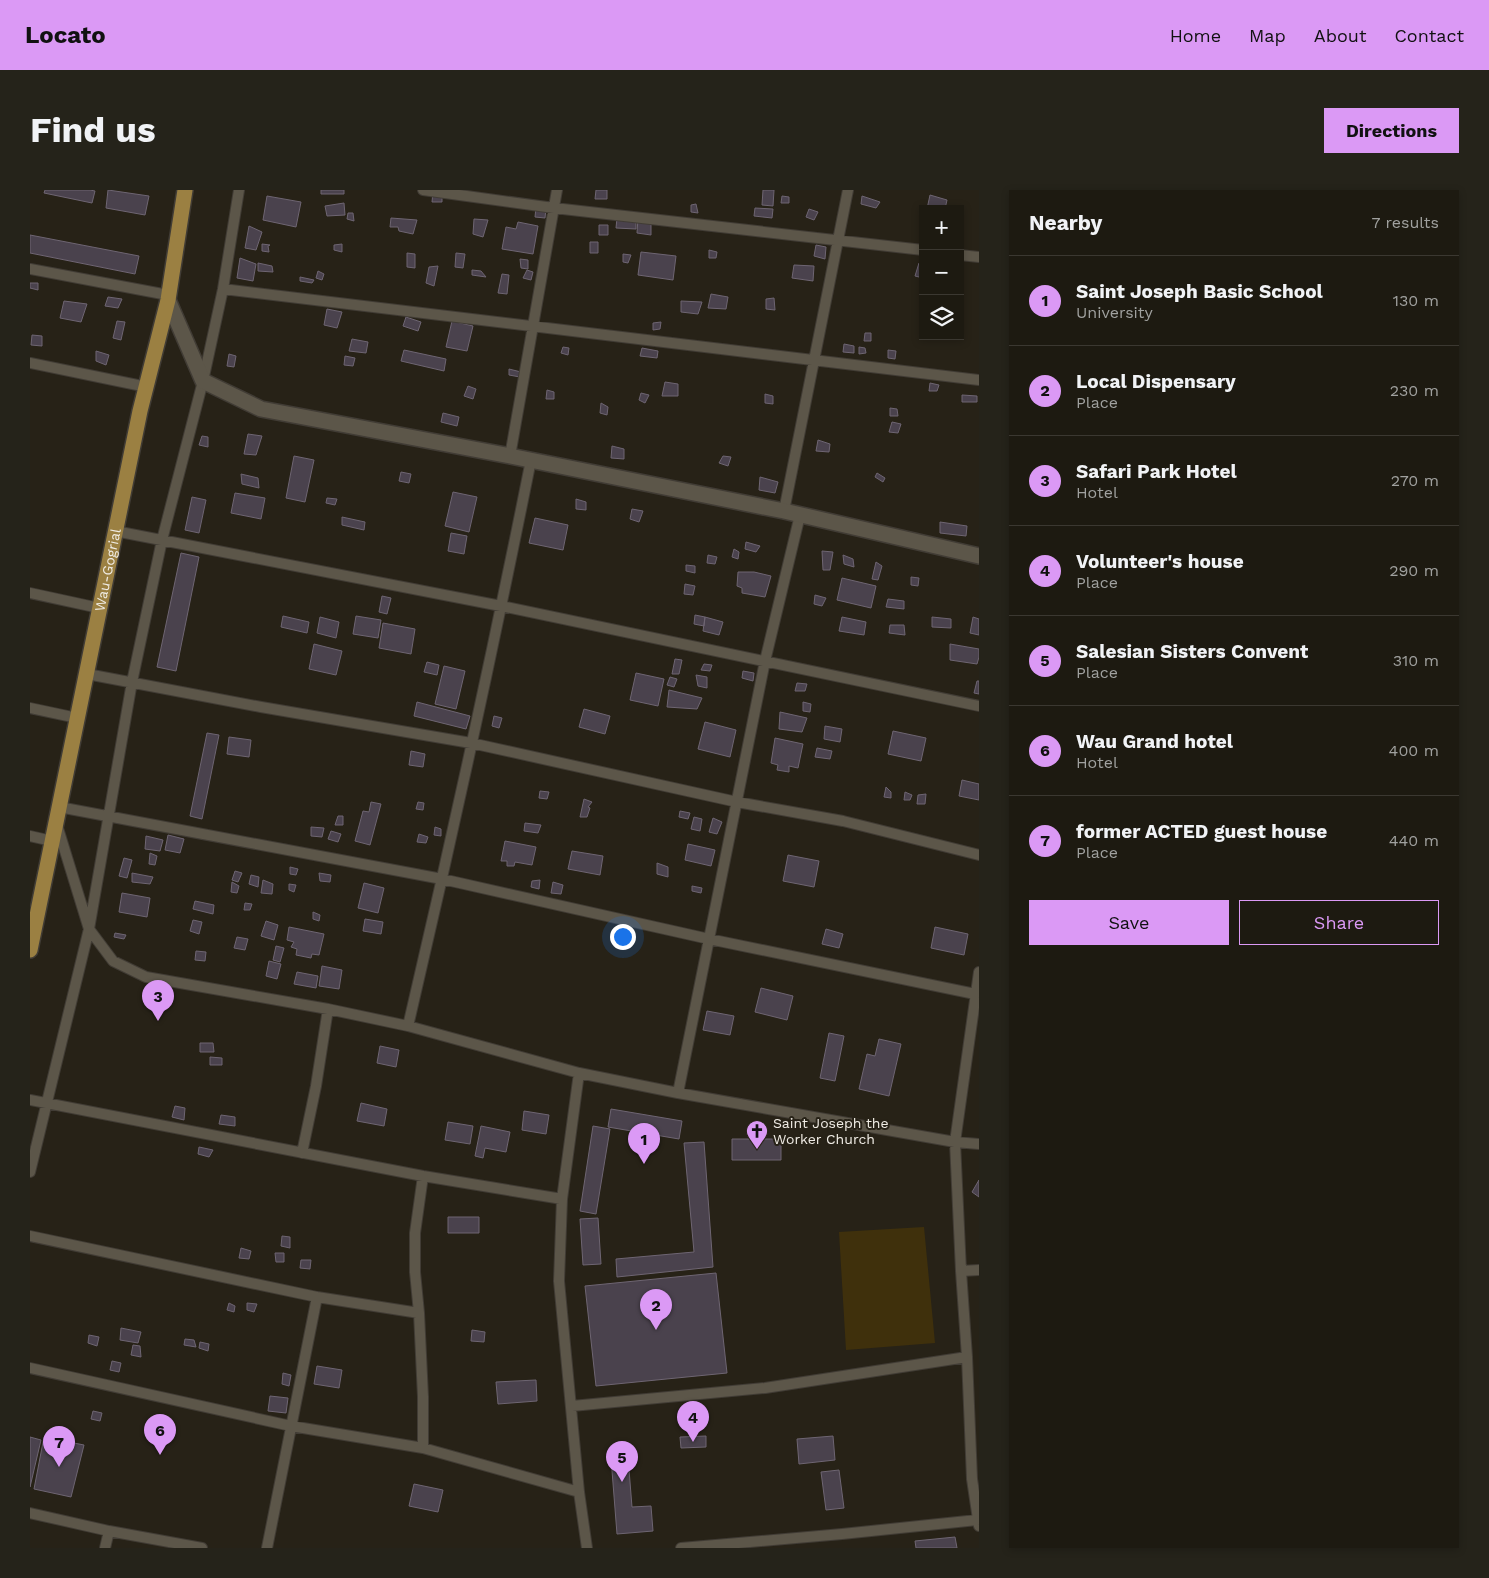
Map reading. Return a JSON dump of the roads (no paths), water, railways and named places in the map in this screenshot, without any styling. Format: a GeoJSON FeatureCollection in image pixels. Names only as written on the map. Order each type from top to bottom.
{"type":"FeatureCollection","features":[{"type":"Feature","properties":{"kind":"main road","name":"Wau-Gogrial"},"geometry":{"type":"LineString","coordinates":[[30,950],[140,411],[168,297],[185,190]]}},
{"type":"Feature","properties":{"kind":"street"},"geometry":{"type":"LineString","coordinates":[[30,1172],[88,929],[132,682],[162,540],[203,381],[223,289],[239,190]]}},
{"type":"Feature","properties":{"kind":"street"},"geometry":{"type":"LineString","coordinates":[[423,190],[554,208],[919,249]]}},
{"type":"Feature","properties":{"kind":"street"},"geometry":{"type":"LineString","coordinates":[[510,456],[557,190]]}},
{"type":"Feature","properties":{"kind":"street"},"geometry":{"type":"LineString","coordinates":[[784,512],[848,190]]}},
{"type":"Feature","properties":{"kind":"street"},"geometry":{"type":"LineString","coordinates":[[964,255],[979,257]]}},
{"type":"Feature","properties":{"kind":"street"},"geometry":{"type":"LineString","coordinates":[[30,269],[168,297],[203,381],[261,409],[531,460],[800,515],[979,556]]}},
{"type":"Feature","properties":{"kind":"street"},"geometry":{"type":"LineString","coordinates":[[223,289],[979,380]]}},
{"type":"Feature","properties":{"kind":"street"},"geometry":{"type":"LineString","coordinates":[[30,363],[147,387]]}},
{"type":"Feature","properties":{"kind":"street"},"geometry":{"type":"LineString","coordinates":[[408,1026],[442,879],[531,460]]}},
{"type":"Feature","properties":{"kind":"street"},"geometry":{"type":"LineString","coordinates":[[678,1093],[765,661],[800,515]]}},
{"type":"Feature","properties":{"kind":"street"},"geometry":{"type":"LineString","coordinates":[[115,531],[501,606],[979,706]]}},
{"type":"Feature","properties":{"kind":"street"},"geometry":{"type":"LineString","coordinates":[[30,593],[100,608]]}},
{"type":"Feature","properties":{"kind":"street"},"geometry":{"type":"LineString","coordinates":[[87,674],[261,707],[471,743],[737,802],[843,822],[979,855]]}},
{"type":"Feature","properties":{"kind":"street"},"geometry":{"type":"LineString","coordinates":[[30,708],[77,718]]}},
{"type":"Feature","properties":{"kind":"street"},"geometry":{"type":"LineString","coordinates":[[975,994],[709,939],[442,879],[107,817],[57,815],[88,929],[113,961],[146,977],[328,1009],[408,1026],[579,1073],[678,1093],[955,1142],[979,1144]]}},
{"type":"Feature","properties":{"kind":"street"},"geometry":{"type":"LineString","coordinates":[[30,836],[52,841]]}},
{"type":"Feature","properties":{"kind":"street"},"geometry":{"type":"LineString","coordinates":[[682,1548],[978,1523],[961,1271],[955,1142],[975,1020],[975,994],[979,972]]}},
{"type":"Feature","properties":{"kind":"street"},"geometry":{"type":"LineString","coordinates":[[302,1153],[316,1086],[328,1009]]}},
{"type":"Feature","properties":{"kind":"street"},"geometry":{"type":"LineString","coordinates":[[579,1073],[562,1199],[559,1281],[586,1548]]}},
{"type":"Feature","properties":{"kind":"street"},"geometry":{"type":"LineString","coordinates":[[30,1100],[423,1176],[562,1199]]}},
{"type":"Feature","properties":{"kind":"street"},"geometry":{"type":"LineString","coordinates":[[423,1176],[414,1233],[419,1313],[423,1448]]}},
{"type":"Feature","properties":{"kind":"street"},"geometry":{"type":"LineString","coordinates":[[30,1236],[317,1298],[419,1313]]}},
{"type":"Feature","properties":{"kind":"street"},"geometry":{"type":"LineString","coordinates":[[961,1271],[979,1270]]}},
{"type":"Feature","properties":{"kind":"street"},"geometry":{"type":"LineString","coordinates":[[267,1548],[317,1298]]}},
{"type":"Feature","properties":{"kind":"street"},"geometry":{"type":"LineString","coordinates":[[572,1406],[765,1388],[967,1357]]}},
{"type":"Feature","properties":{"kind":"street"},"geometry":{"type":"LineString","coordinates":[[30,1368],[291,1426],[423,1448],[579,1492]]}},
{"type":"Feature","properties":{"kind":"street"},"geometry":{"type":"LineString","coordinates":[[30,1513],[109,1531],[202,1548]]}},
{"type":"Feature","properties":{"kind":"street"},"geometry":{"type":"LineString","coordinates":[[105,1548],[109,1531]]}},
{"type":"Feature","properties":{"kind":"place","name":"Safari Park Hotel"},"geometry":{"type":"Point","coordinates":[158,1021]}},
{"type":"Feature","properties":{"kind":"place","name":"Saint Joseph the Worker Church"},"geometry":{"type":"Point","coordinates":[757,1150]}},
{"type":"Feature","properties":{"kind":"place","name":"Saint Joseph Basic School"},"geometry":{"type":"Point","coordinates":[644,1164]}},
{"type":"Feature","properties":{"kind":"place","name":"Local Dispensary"},"geometry":{"type":"Point","coordinates":[656,1330]}},
{"type":"Feature","properties":{"kind":"place","name":"Volunteer's house"},"geometry":{"type":"Point","coordinates":[693,1442]}},
{"type":"Feature","properties":{"kind":"place","name":"Wau Grand hotel"},"geometry":{"type":"Point","coordinates":[160,1455]}},
{"type":"Feature","properties":{"kind":"place","name":"former ACTED guest house"},"geometry":{"type":"Point","coordinates":[59,1467]}},
{"type":"Feature","properties":{"kind":"place","name":"Salesian Sisters Convent"},"geometry":{"type":"Point","coordinates":[622,1482]}}]}
